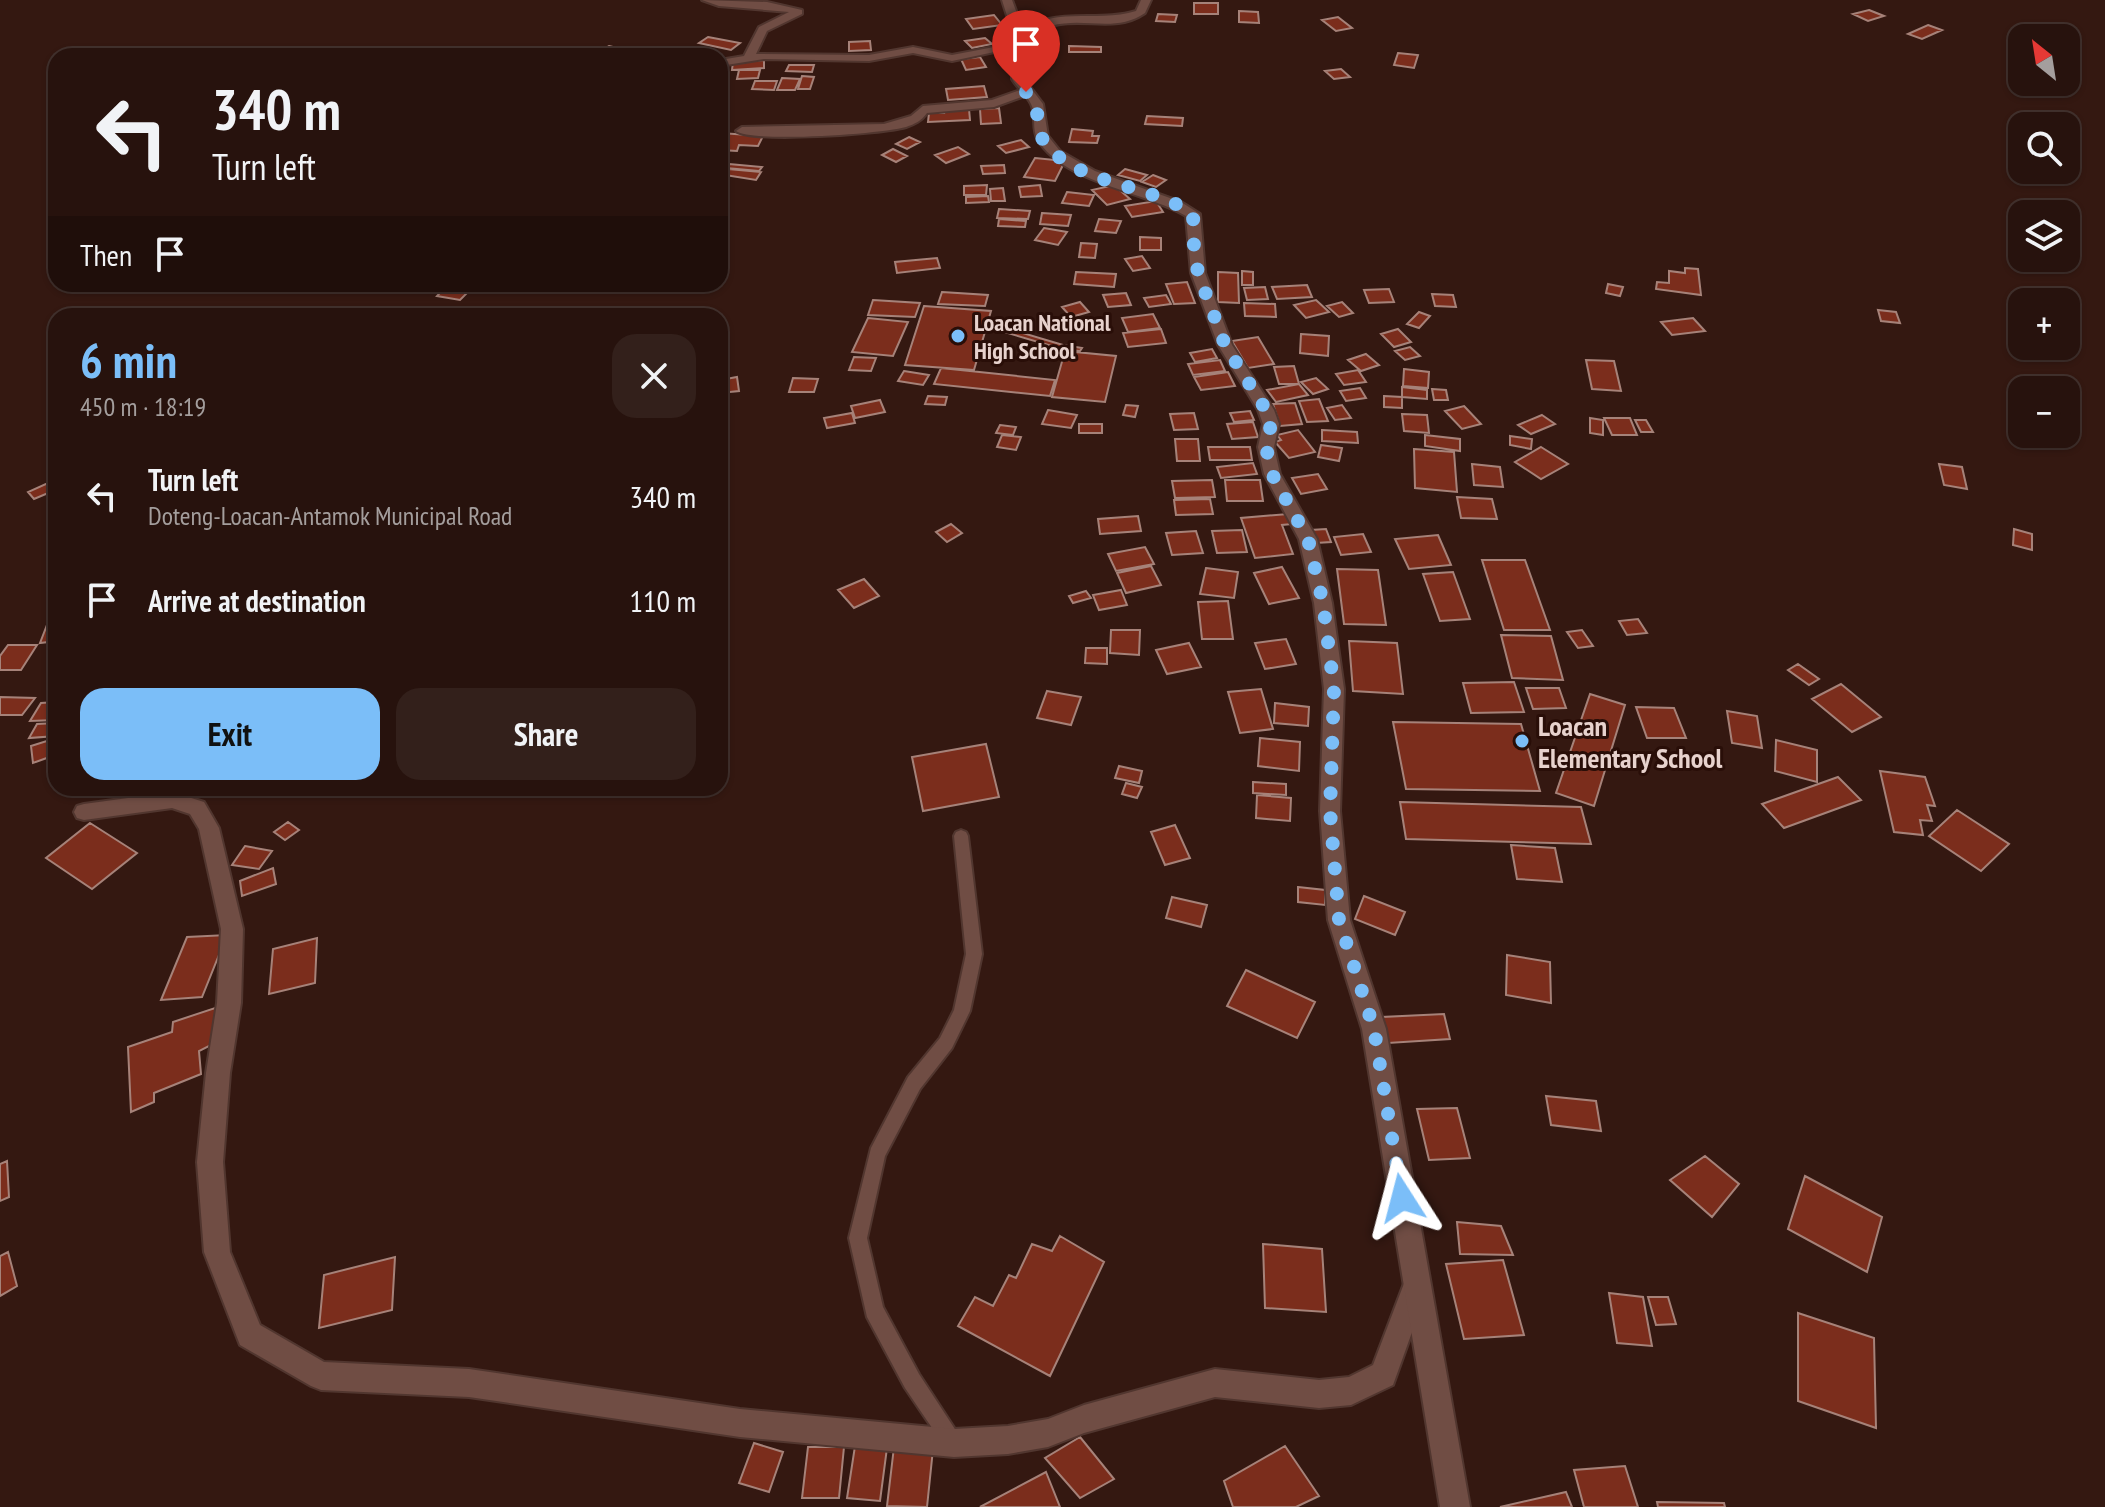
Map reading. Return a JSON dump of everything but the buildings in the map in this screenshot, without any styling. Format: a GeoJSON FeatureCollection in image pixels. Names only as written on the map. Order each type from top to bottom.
{"type":"FeatureCollection","features":[{"type":"Feature","properties":{"kind":"street"},"geometry":{"type":"LineString","coordinates":[[707,0],[738,7],[779,6],[798,12],[763,29],[749,57]]}},
{"type":"Feature","properties":{"kind":"street"},"geometry":{"type":"LineString","coordinates":[[1007,0],[1021,42],[1018,79],[1037,104],[1042,138],[1061,158],[1104,178],[1177,202],[1193,214],[1198,273],[1225,345],[1258,396],[1271,424],[1266,447],[1272,474],[1308,539],[1323,603],[1334,689],[1330,811],[1339,920],[1374,1029],[1455,1507]]}},
{"type":"Feature","properties":{"kind":"street"},"geometry":{"type":"LineString","coordinates":[[728,61],[749,57],[869,58],[913,50],[952,58],[1021,42],[1034,22],[1043,17],[1064,14],[1123,19],[1140,13],[1146,0]]}},
{"type":"Feature","properties":{"kind":"street"},"geometry":{"type":"LineString","coordinates":[[742,131],[796,133],[897,124],[916,118],[923,110],[994,103],[1026,92]]}},
{"type":"Feature","properties":{"kind":"street"},"geometry":{"type":"LineString","coordinates":[[84,812],[172,800],[197,808],[209,828],[232,929],[229,1003],[218,1073],[210,1162],[217,1252],[250,1335],[321,1376],[469,1383],[740,1423],[954,1443],[1048,1433],[1084,1419],[1215,1383],[1319,1394],[1351,1391],[1383,1375],[1397,1342],[1410,1294],[1417,1282]]}},
{"type":"Feature","properties":{"kind":"lane"},"geometry":{"type":"LineString","coordinates":[[954,1443],[912,1381],[874,1310],[858,1238],[877,1154],[914,1083],[946,1043],[962,1011],[974,954],[961,836]]}},
{"type":"Feature","properties":{"kind":"place","name":"Loacan National High School"},"geometry":{"type":"Point","coordinates":[958,336]}},
{"type":"Feature","properties":{"kind":"place","name":"Loacan Elementary School"},"geometry":{"type":"Point","coordinates":[1522,741]}},
{"type":"Feature","properties":{"kind":"route"},"geometry":{"type":"LineString","coordinates":[[1026,92],[1037,104],[1042,138],[1061,158],[1104,178],[1177,202],[1193,214],[1198,273],[1225,345],[1258,396],[1271,424],[1266,434],[1266,447],[1272,474],[1308,539],[1323,603],[1334,689],[1330,811],[1339,920],[1374,1029],[1402,1198]]}}]}
